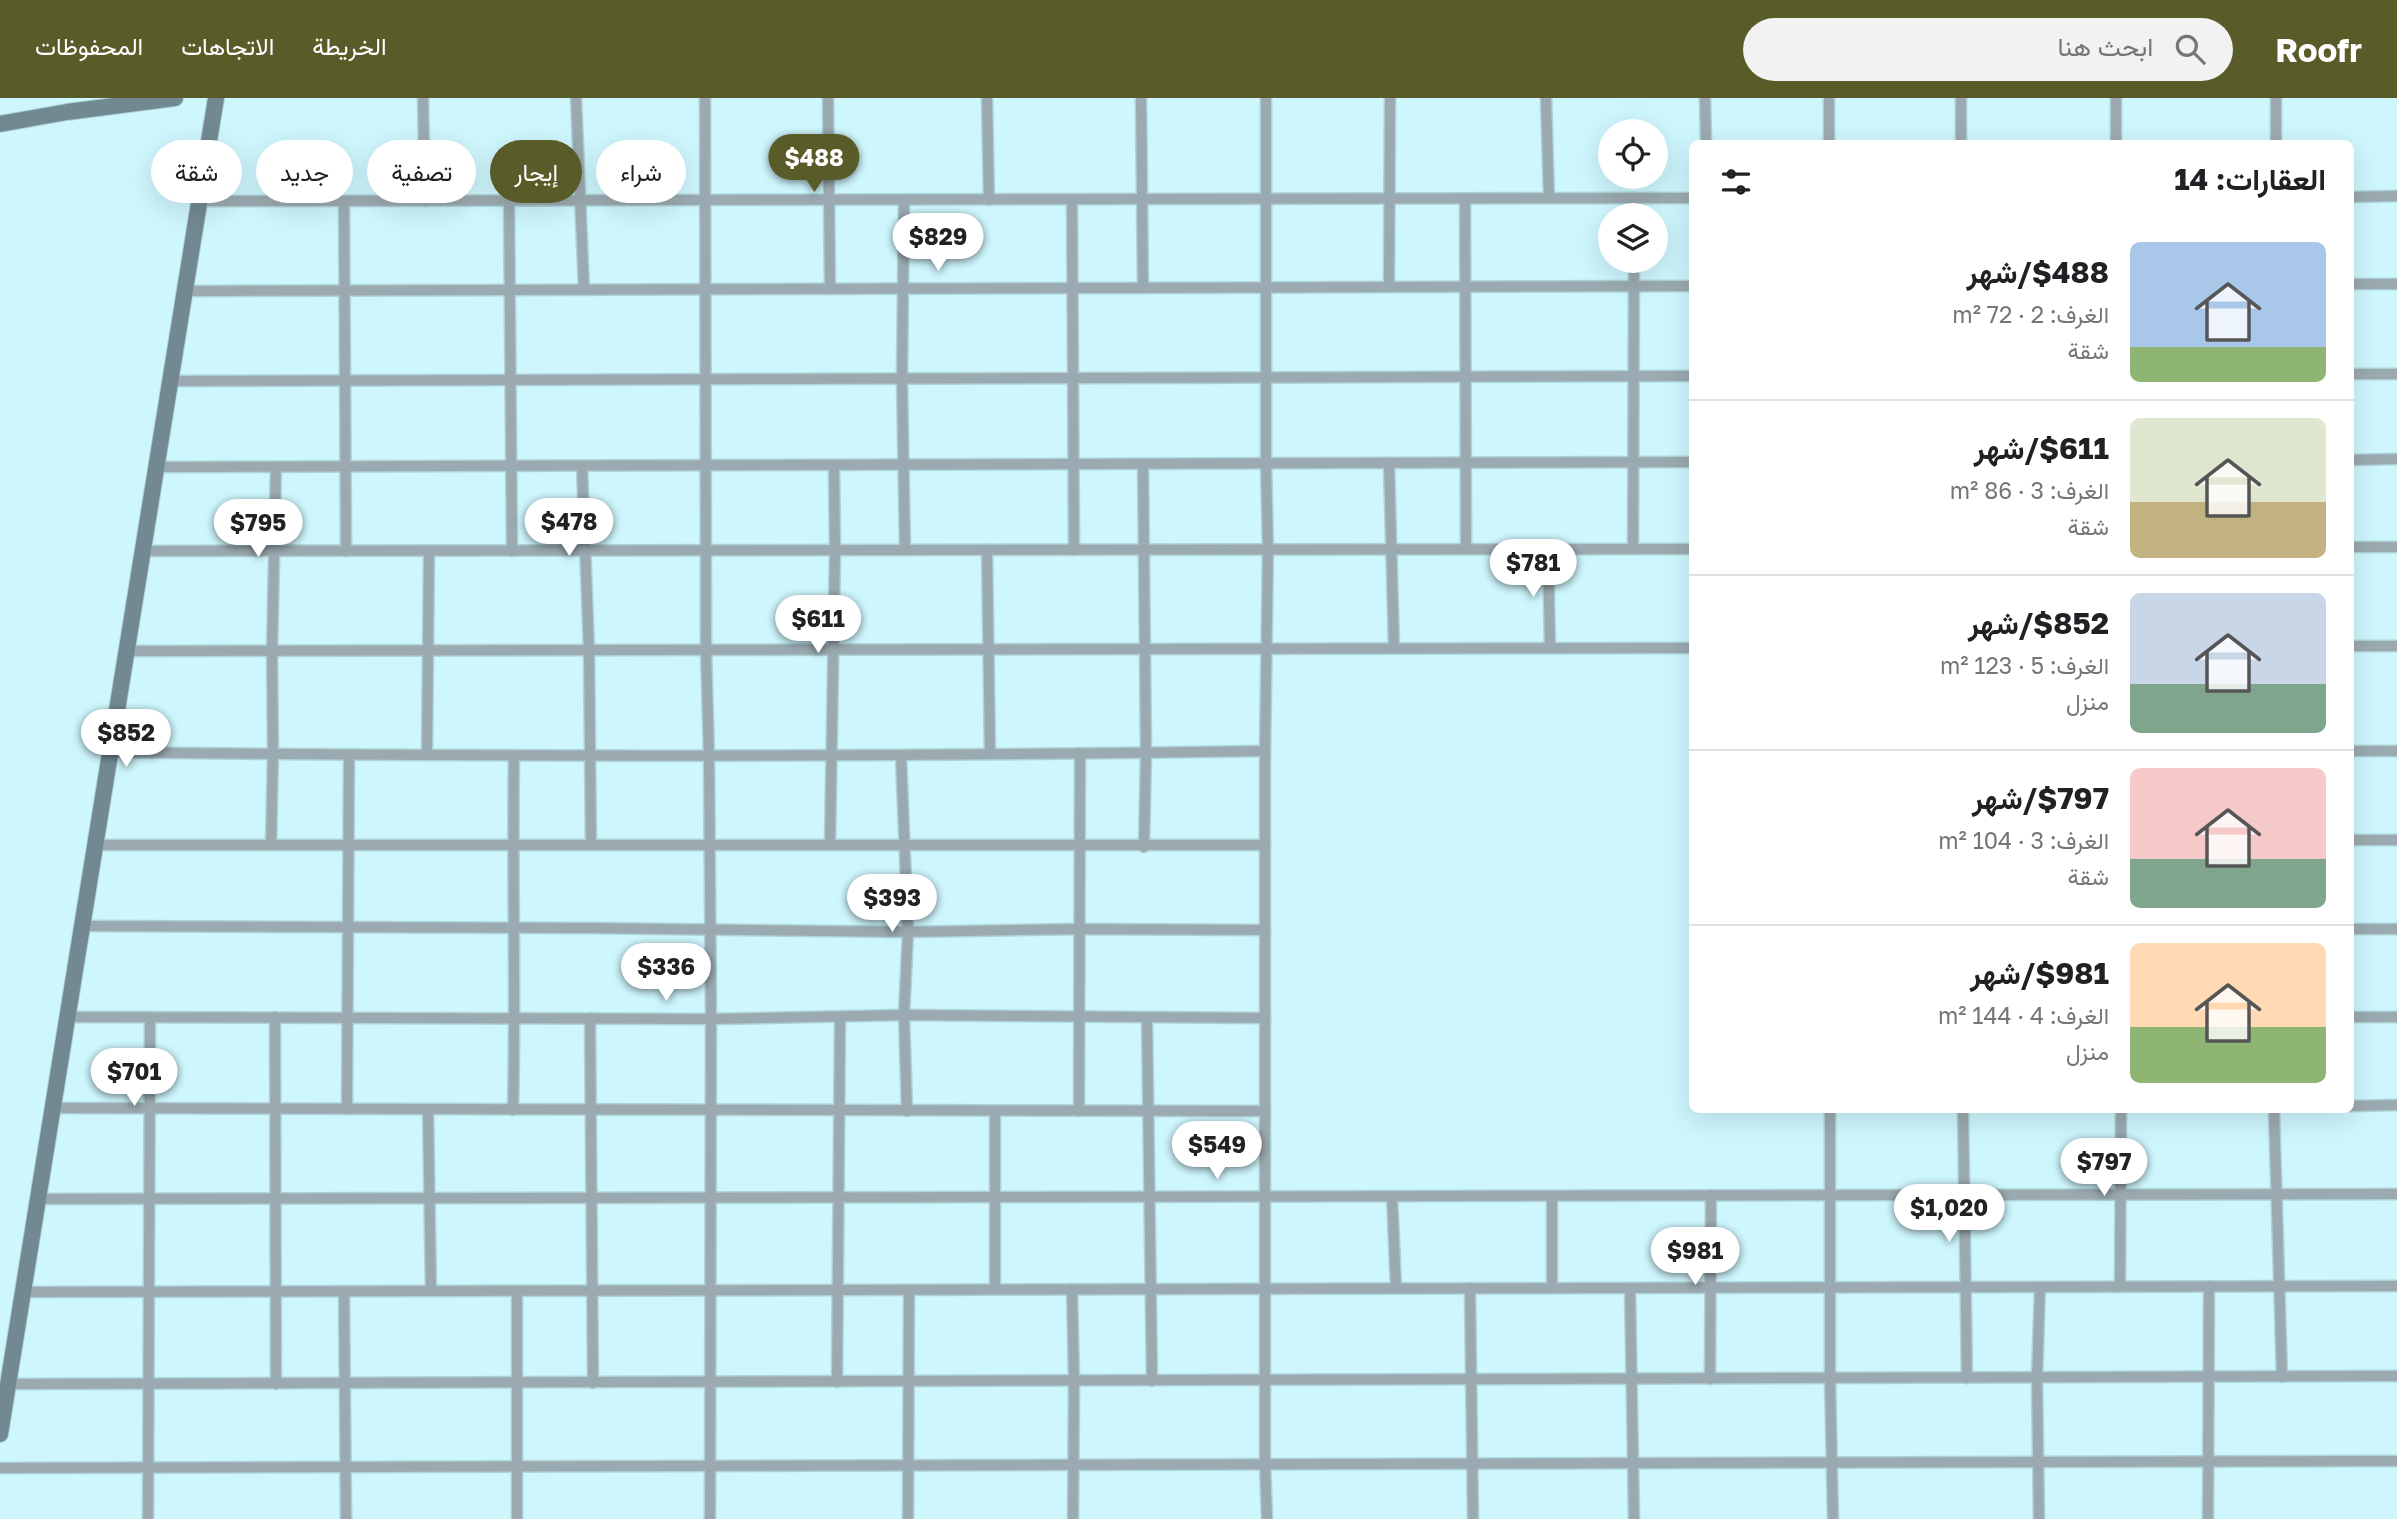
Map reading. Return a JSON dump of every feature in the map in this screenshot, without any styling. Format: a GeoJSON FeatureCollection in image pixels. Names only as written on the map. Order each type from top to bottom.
{"type":"FeatureCollection","features":[{"type":"Feature","properties":{"kind":"street"},"geometry":{"type":"LineString","coordinates":[[0,124],[174,98]]}},
{"type":"Feature","properties":{"kind":"street"},"geometry":{"type":"LineString","coordinates":[[209,140],[216,98]]}},
{"type":"Feature","properties":{"kind":"street"},"geometry":{"type":"LineString","coordinates":[[423,98],[424,140]]}},
{"type":"Feature","properties":{"kind":"street"},"geometry":{"type":"LineString","coordinates":[[576,98],[578,140]]}},
{"type":"Feature","properties":{"kind":"street"},"geometry":{"type":"LineString","coordinates":[[705,98],[708,551],[706,650],[710,844],[710,1519]]}},
{"type":"Feature","properties":{"kind":"street"},"geometry":{"type":"LineString","coordinates":[[828,98],[830,289]]}},
{"type":"Feature","properties":{"kind":"street"},"geometry":{"type":"LineString","coordinates":[[987,98],[989,200]]}},
{"type":"Feature","properties":{"kind":"street"},"geometry":{"type":"LineString","coordinates":[[1142,98],[1143,288]]}},
{"type":"Feature","properties":{"kind":"street"},"geometry":{"type":"LineString","coordinates":[[1266,98],[1267,1519]]}},
{"type":"Feature","properties":{"kind":"street"},"geometry":{"type":"LineString","coordinates":[[1390,98],[1390,288]]}},
{"type":"Feature","properties":{"kind":"street"},"geometry":{"type":"LineString","coordinates":[[1546,98],[1549,198]]}},
{"type":"Feature","properties":{"kind":"street"},"geometry":{"type":"LineString","coordinates":[[1705,98],[1706,140]]}},
{"type":"Feature","properties":{"kind":"street"},"geometry":{"type":"LineString","coordinates":[[1829,98],[1829,140]]}},
{"type":"Feature","properties":{"kind":"street"},"geometry":{"type":"LineString","coordinates":[[1961,98],[1961,140]]}},
{"type":"Feature","properties":{"kind":"street"},"geometry":{"type":"LineString","coordinates":[[2116,98],[2116,140]]}},
{"type":"Feature","properties":{"kind":"street"},"geometry":{"type":"LineString","coordinates":[[2276,98],[2276,140]]}},
{"type":"Feature","properties":{"kind":"street"},"geometry":{"type":"LineString","coordinates":[[2354,197],[2397,197]]}},
{"type":"Feature","properties":{"kind":"street"},"geometry":{"type":"LineString","coordinates":[[1634,198],[1634,203]]}},
{"type":"Feature","properties":{"kind":"street"},"geometry":{"type":"LineString","coordinates":[[582,201],[1689,198]]}},
{"type":"Feature","properties":{"kind":"street"},"geometry":{"type":"LineString","coordinates":[[1465,199],[1466,549]]}},
{"type":"Feature","properties":{"kind":"street"},"geometry":{"type":"LineString","coordinates":[[904,200],[902,379],[905,550]]}},
{"type":"Feature","properties":{"kind":"street"},"geometry":{"type":"LineString","coordinates":[[1072,200],[1074,550]]}},
{"type":"Feature","properties":{"kind":"street"},"geometry":{"type":"LineString","coordinates":[[0,1434],[199,203]]}},
{"type":"Feature","properties":{"kind":"street"},"geometry":{"type":"LineString","coordinates":[[344,203],[346,551]]}},
{"type":"Feature","properties":{"kind":"street"},"geometry":{"type":"LineString","coordinates":[[509,203],[512,551]]}},
{"type":"Feature","properties":{"kind":"street"},"geometry":{"type":"LineString","coordinates":[[581,203],[584,290]]}},
{"type":"Feature","properties":{"kind":"street"},"geometry":{"type":"LineString","coordinates":[[1633,549],[1634,273]]}},
{"type":"Feature","properties":{"kind":"street"},"geometry":{"type":"LineString","coordinates":[[2354,284],[2397,284]]}},
{"type":"Feature","properties":{"kind":"street"},"geometry":{"type":"LineString","coordinates":[[184,291],[1689,286]]}},
{"type":"Feature","properties":{"kind":"street"},"geometry":{"type":"LineString","coordinates":[[2354,374],[2397,374]]}},
{"type":"Feature","properties":{"kind":"street"},"geometry":{"type":"LineString","coordinates":[[170,381],[1689,376]]}},
{"type":"Feature","properties":{"kind":"street"},"geometry":{"type":"LineString","coordinates":[[2354,460],[2397,459]]}},
{"type":"Feature","properties":{"kind":"street"},"geometry":{"type":"LineString","coordinates":[[156,467],[1689,462]]}},
{"type":"Feature","properties":{"kind":"street"},"geometry":{"type":"LineString","coordinates":[[1390,463],[1394,648]]}},
{"type":"Feature","properties":{"kind":"street"},"geometry":{"type":"LineString","coordinates":[[1143,464],[1146,753],[1143,847]]}},
{"type":"Feature","properties":{"kind":"street"},"geometry":{"type":"LineString","coordinates":[[830,845],[834,465]]}},
{"type":"Feature","properties":{"kind":"street"},"geometry":{"type":"LineString","coordinates":[[582,466],[589,650],[590,845]]}},
{"type":"Feature","properties":{"kind":"street"},"geometry":{"type":"LineString","coordinates":[[271,845],[276,467]]}},
{"type":"Feature","properties":{"kind":"street"},"geometry":{"type":"LineString","coordinates":[[2354,547],[2397,547]]}},
{"type":"Feature","properties":{"kind":"street"},"geometry":{"type":"LineString","coordinates":[[142,551],[1689,548]]}},
{"type":"Feature","properties":{"kind":"street"},"geometry":{"type":"LineString","coordinates":[[1548,549],[1550,648]]}},
{"type":"Feature","properties":{"kind":"street"},"geometry":{"type":"LineString","coordinates":[[987,550],[990,754]]}},
{"type":"Feature","properties":{"kind":"street"},"geometry":{"type":"LineString","coordinates":[[427,755],[429,551]]}},
{"type":"Feature","properties":{"kind":"street"},"geometry":{"type":"LineString","coordinates":[[2354,646],[2397,646]]}},
{"type":"Feature","properties":{"kind":"street"},"geometry":{"type":"LineString","coordinates":[[126,651],[1689,648]]}},
{"type":"Feature","properties":{"kind":"street"},"geometry":{"type":"LineString","coordinates":[[110,752],[901,756],[1265,751]]}},
{"type":"Feature","properties":{"kind":"street"},"geometry":{"type":"LineString","coordinates":[[2354,751],[2397,751]]}},
{"type":"Feature","properties":{"kind":"street"},"geometry":{"type":"LineString","coordinates":[[1079,1111],[1080,752]]}},
{"type":"Feature","properties":{"kind":"street"},"geometry":{"type":"LineString","coordinates":[[347,1109],[349,755]]}},
{"type":"Feature","properties":{"kind":"street"},"geometry":{"type":"LineString","coordinates":[[513,1110],[514,756]]}},
{"type":"Feature","properties":{"kind":"street"},"geometry":{"type":"LineString","coordinates":[[901,756],[908,932],[904,1015],[907,1111]]}},
{"type":"Feature","properties":{"kind":"street"},"geometry":{"type":"LineString","coordinates":[[2354,839],[2397,840]]}},
{"type":"Feature","properties":{"kind":"street"},"geometry":{"type":"LineString","coordinates":[[95,845],[1265,845]]}},
{"type":"Feature","properties":{"kind":"street"},"geometry":{"type":"LineString","coordinates":[[82,926],[908,932],[1265,930]]}},
{"type":"Feature","properties":{"kind":"street"},"geometry":{"type":"LineString","coordinates":[[2354,929],[2397,929]]}},
{"type":"Feature","properties":{"kind":"street"},"geometry":{"type":"LineString","coordinates":[[67,1017],[710,1019],[904,1015],[1265,1018]]}},
{"type":"Feature","properties":{"kind":"street"},"geometry":{"type":"LineString","coordinates":[[149,1519],[150,1017]]}},
{"type":"Feature","properties":{"kind":"street"},"geometry":{"type":"LineString","coordinates":[[275,1017],[276,1384]]}},
{"type":"Feature","properties":{"kind":"street"},"geometry":{"type":"LineString","coordinates":[[2354,1017],[2397,1017]]}},
{"type":"Feature","properties":{"kind":"street"},"geometry":{"type":"LineString","coordinates":[[590,1018],[593,1382]]}},
{"type":"Feature","properties":{"kind":"street"},"geometry":{"type":"LineString","coordinates":[[837,1382],[840,1018]]}},
{"type":"Feature","properties":{"kind":"street"},"geometry":{"type":"LineString","coordinates":[[1147,1018],[1152,1381]]}},
{"type":"Feature","properties":{"kind":"street"},"geometry":{"type":"LineString","coordinates":[[2354,1106],[2397,1105]]}},
{"type":"Feature","properties":{"kind":"street"},"geometry":{"type":"LineString","coordinates":[[53,1108],[1265,1111]]}},
{"type":"Feature","properties":{"kind":"street"},"geometry":{"type":"LineString","coordinates":[[428,1109],[431,1291]]}},
{"type":"Feature","properties":{"kind":"street"},"geometry":{"type":"LineString","coordinates":[[995,1111],[995,1289]]}},
{"type":"Feature","properties":{"kind":"street"},"geometry":{"type":"LineString","coordinates":[[1830,1113],[1833,1519]]}},
{"type":"Feature","properties":{"kind":"street"},"geometry":{"type":"LineString","coordinates":[[1964,1113],[1967,1378]]}},
{"type":"Feature","properties":{"kind":"street"},"geometry":{"type":"LineString","coordinates":[[2120,1287],[2121,1113]]}},
{"type":"Feature","properties":{"kind":"street"},"geometry":{"type":"LineString","coordinates":[[2274,1113],[2282,1377]]}},
{"type":"Feature","properties":{"kind":"street"},"geometry":{"type":"LineString","coordinates":[[38,1199],[2397,1194]]}},
{"type":"Feature","properties":{"kind":"street"},"geometry":{"type":"LineString","coordinates":[[1710,1379],[1711,1195]]}},
{"type":"Feature","properties":{"kind":"street"},"geometry":{"type":"LineString","coordinates":[[1392,1196],[1396,1288]]}},
{"type":"Feature","properties":{"kind":"street"},"geometry":{"type":"LineString","coordinates":[[1552,1196],[1552,1288]]}},
{"type":"Feature","properties":{"kind":"street"},"geometry":{"type":"LineString","coordinates":[[2208,1286],[2208,1519]]}},
{"type":"Feature","properties":{"kind":"street"},"geometry":{"type":"LineString","coordinates":[[23,1292],[2397,1286]]}},
{"type":"Feature","properties":{"kind":"street"},"geometry":{"type":"LineString","coordinates":[[2039,1519],[2036,1378],[2040,1287]]}},
{"type":"Feature","properties":{"kind":"street"},"geometry":{"type":"LineString","coordinates":[[1470,1288],[1473,1519]]}},
{"type":"Feature","properties":{"kind":"street"},"geometry":{"type":"LineString","coordinates":[[1630,1288],[1634,1519]]}},
{"type":"Feature","properties":{"kind":"street"},"geometry":{"type":"LineString","coordinates":[[1072,1289],[1073,1519]]}},
{"type":"Feature","properties":{"kind":"street"},"geometry":{"type":"LineString","coordinates":[[908,1519],[909,1290]]}},
{"type":"Feature","properties":{"kind":"street"},"geometry":{"type":"LineString","coordinates":[[344,1291],[346,1519]]}},
{"type":"Feature","properties":{"kind":"street"},"geometry":{"type":"LineString","coordinates":[[517,1291],[517,1519]]}},
{"type":"Feature","properties":{"kind":"street"},"geometry":{"type":"LineString","coordinates":[[8,1384],[2397,1376]]}},
{"type":"Feature","properties":{"kind":"street"},"geometry":{"type":"LineString","coordinates":[[0,1468],[2397,1461]]}}]}
